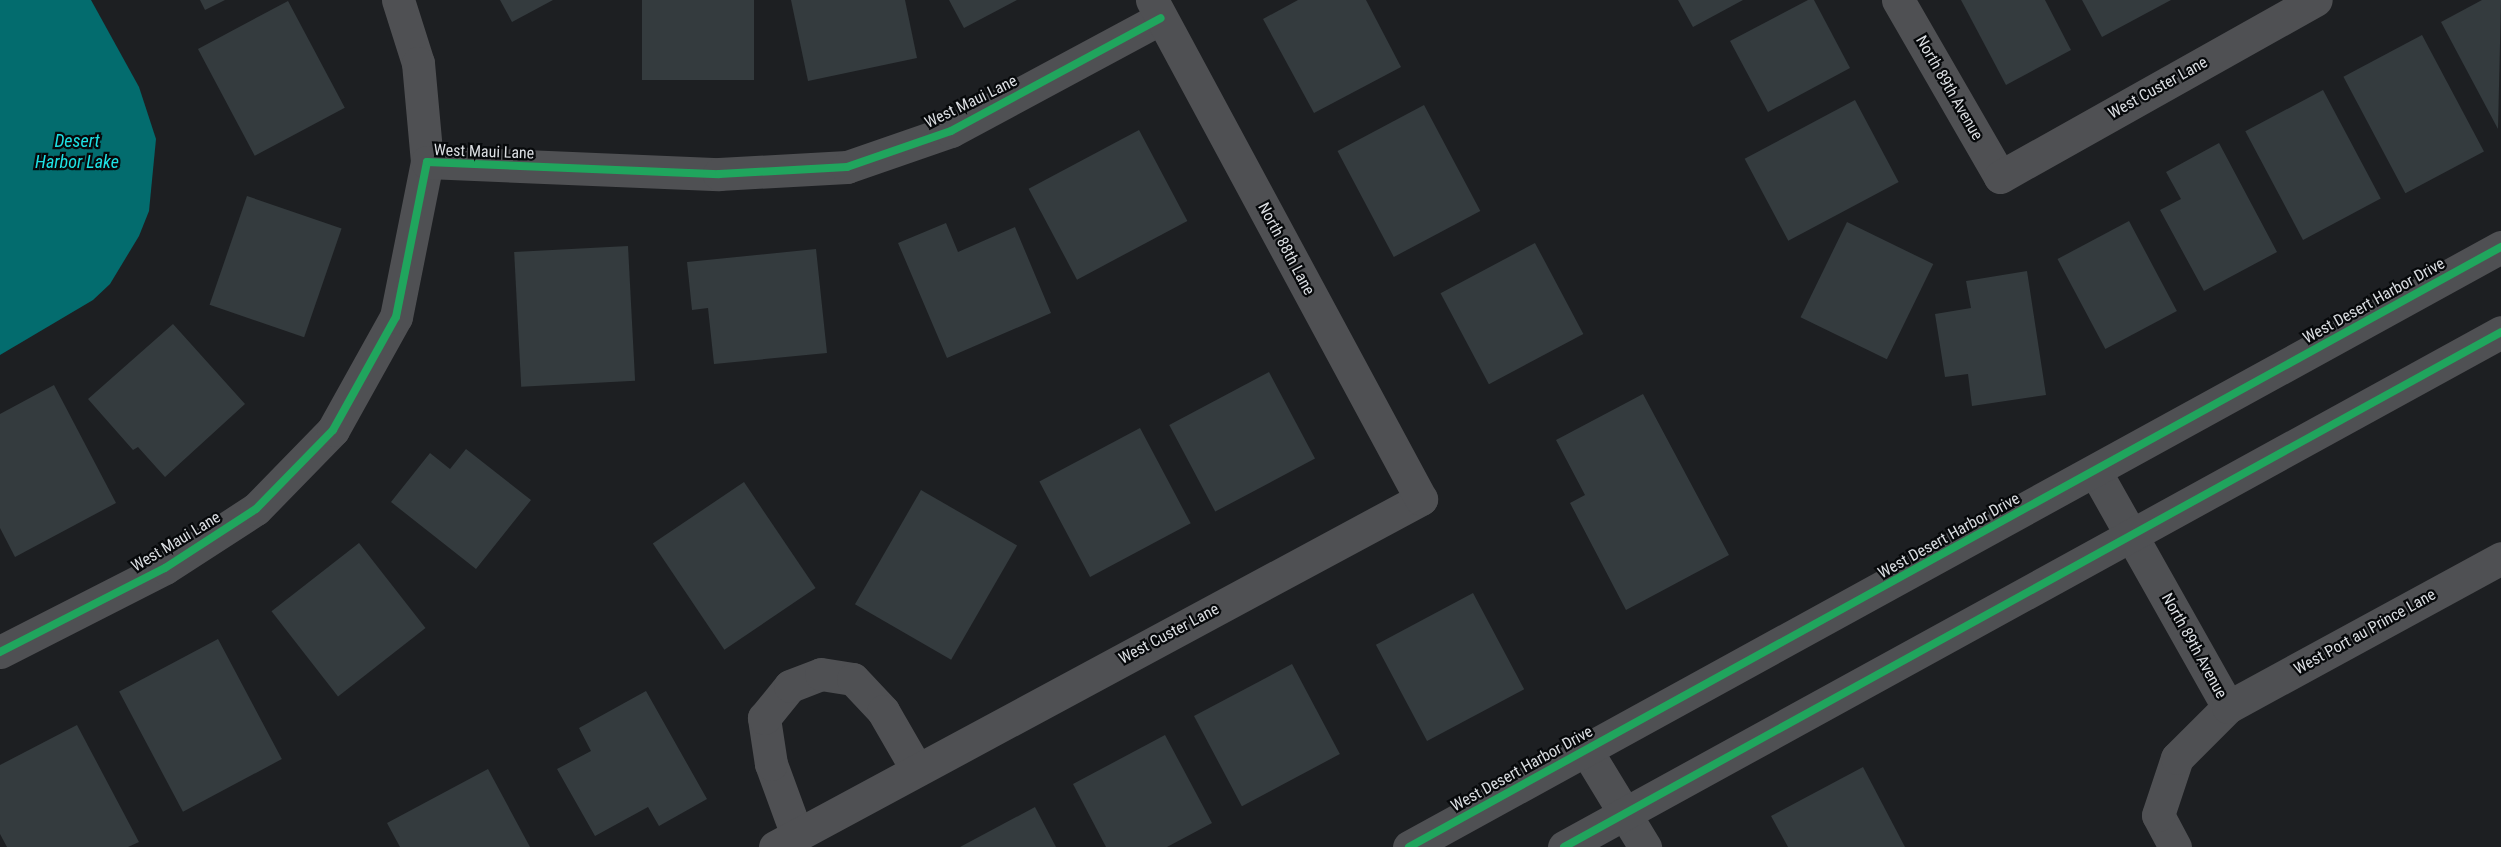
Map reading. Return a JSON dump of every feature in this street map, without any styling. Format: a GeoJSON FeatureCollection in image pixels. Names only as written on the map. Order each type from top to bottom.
{"type":"FeatureCollection","features":[{"type":"Feature","properties":{"kind":"street"},"geometry":{"type":"LineString","coordinates":[[398,0],[418,63],[427,162]]}},
{"type":"Feature","properties":{"kind":"street","name":"North 89th Avenue"},"geometry":{"type":"LineString","coordinates":[[1898,0],[2000,177]]}},
{"type":"Feature","properties":{"kind":"street","name":"West Custer Lane"},"geometry":{"type":"LineString","coordinates":[[2000,177],[2316,0]]}},
{"type":"Feature","properties":{"kind":"street","name":"West Maui Lane"},"geometry":{"type":"LineString","coordinates":[[0,652],[165,568],[256,510],[333,430],[396,317],[427,162],[719,174],[847,167],[951,131],[1156,9]]}},
{"type":"Feature","properties":{"kind":"street","name":"North 88th Lane"},"geometry":{"type":"LineString","coordinates":[[1156,9],[1421,499]]}},
{"type":"Feature","properties":{"kind":"street","name":"West Desert Harbor Drive"},"geometry":{"type":"LineString","coordinates":[[1409,847],[2501,247]]}},
{"type":"Feature","properties":{"kind":"street"},"geometry":{"type":"LineString","coordinates":[[1564,847],[2501,332]]}},
{"type":"Feature","properties":{"kind":"street","name":"North 89th Avenue"},"geometry":{"type":"LineString","coordinates":[[2095,471],[2228,707],[2177,758],[2158,815],[2175,847]]}},
{"type":"Feature","properties":{"kind":"street","name":"West Custer Lane"},"geometry":{"type":"LineString","coordinates":[[917,770],[883,711],[853,679],[821,674],[790,686],[764,718],[786,841],[1421,499]]}},
{"type":"Feature","properties":{"kind":"street","name":"West Port au Prince Lane"},"geometry":{"type":"LineString","coordinates":[[2228,707],[2501,558]]}},
{"type":"Feature","properties":{"kind":"street"},"geometry":{"type":"LineString","coordinates":[[1586,750],[1623,815],[1645,847]]}},
{"type":"Feature","properties":{"kind":"water","name":"Desert Harbor Lake"},"geometry":{"type":"Polygon","coordinates":[[[0,0],[91,0],[139,87],[156,139],[149,211],[139,236],[110,284],[93,300],[0,355],[0,0]]]}},
{"type":"Feature","properties":{"kind":"building"},"geometry":{"type":"Polygon","coordinates":[[[200,0],[225,0],[205,10],[200,0]]]}},
{"type":"Feature","properties":{"kind":"building"},"geometry":{"type":"Polygon","coordinates":[[[500,0],[553,0],[512,22],[500,0]]]}},
{"type":"Feature","properties":{"kind":"building"},"geometry":{"type":"Polygon","coordinates":[[[642,0],[754,0],[754,80],[642,80],[642,0]]]}},
{"type":"Feature","properties":{"kind":"building"},"geometry":{"type":"Polygon","coordinates":[[[791,0],[905,0],[917,58],[808,81],[791,0]]]}},
{"type":"Feature","properties":{"kind":"building"},"geometry":{"type":"Polygon","coordinates":[[[949,0],[1017,0],[964,28],[949,0]]]}},
{"type":"Feature","properties":{"kind":"building"},"geometry":{"type":"Polygon","coordinates":[[[1298,0],[1366,0],[1401,67],[1314,113],[1263,19],[1298,0]]]}},
{"type":"Feature","properties":{"kind":"building"},"geometry":{"type":"Polygon","coordinates":[[[1678,0],[1743,0],[1693,27],[1678,0]]]}},
{"type":"Feature","properties":{"kind":"building"},"geometry":{"type":"Polygon","coordinates":[[[1808,0],[1814,0],[1850,68],[1768,112],[1730,41],[1808,0]]]}},
{"type":"Feature","properties":{"kind":"building"},"geometry":{"type":"Polygon","coordinates":[[[1961,0],[2045,0],[2071,50],[2006,85],[1961,0]]]}},
{"type":"Feature","properties":{"kind":"building"},"geometry":{"type":"Polygon","coordinates":[[[2082,0],[2171,0],[2102,37],[2082,0]]]}},
{"type":"Feature","properties":{"kind":"building"},"geometry":{"type":"Polygon","coordinates":[[[2482,0],[2501,0],[2498,129],[2441,22],[2482,0]]]}},
{"type":"Feature","properties":{"kind":"building"},"geometry":{"type":"Polygon","coordinates":[[[288,1],[345,108],[255,156],[198,49],[288,1]]]}},
{"type":"Feature","properties":{"kind":"building"},"geometry":{"type":"Polygon","coordinates":[[[2422,35],[2484,152],[2405,193],[2343,77],[2422,35]]]}},
{"type":"Feature","properties":{"kind":"building"},"geometry":{"type":"Polygon","coordinates":[[[2323,90],[2381,199],[2303,240],[2245,131],[2323,90]]]}},
{"type":"Feature","properties":{"kind":"building"},"geometry":{"type":"Polygon","coordinates":[[[1855,100],[1899,182],[1788,241],[1745,159],[1855,100]]]}},
{"type":"Feature","properties":{"kind":"building"},"geometry":{"type":"Polygon","coordinates":[[[1424,105],[1480,211],[1394,257],[1337,151],[1424,105]]]}},
{"type":"Feature","properties":{"kind":"building"},"geometry":{"type":"Polygon","coordinates":[[[1139,130],[1187,221],[1077,280],[1029,189],[1139,130]]]}},
{"type":"Feature","properties":{"kind":"building"},"geometry":{"type":"Polygon","coordinates":[[[2219,143],[2277,252],[2204,291],[2160,210],[2181,199],[2166,172],[2219,143]]]}},
{"type":"Feature","properties":{"kind":"building"},"geometry":{"type":"Polygon","coordinates":[[[247,196],[342,229],[304,337],[210,305],[247,196]]]}},
{"type":"Feature","properties":{"kind":"building"},"geometry":{"type":"Polygon","coordinates":[[[2129,221],[2177,311],[2105,349],[2057,259],[2129,221]]]}},
{"type":"Feature","properties":{"kind":"building"},"geometry":{"type":"Polygon","coordinates":[[[1847,222],[1933,264],[1887,359],[1801,317],[1847,222]]]}},
{"type":"Feature","properties":{"kind":"building"},"geometry":{"type":"Polygon","coordinates":[[[946,223],[958,252],[1015,227],[1051,313],[947,358],[898,243],[946,223]]]}},
{"type":"Feature","properties":{"kind":"building"},"geometry":{"type":"Polygon","coordinates":[[[1535,243],[1583,334],[1489,384],[1441,293],[1535,243]]]}},
{"type":"Feature","properties":{"kind":"building"},"geometry":{"type":"Polygon","coordinates":[[[628,246],[635,381],[521,387],[514,252],[628,246]]]}},
{"type":"Feature","properties":{"kind":"building"},"geometry":{"type":"Polygon","coordinates":[[[816,249],[827,353],[714,364],[708,308],[692,310],[687,262],[816,249]]]}},
{"type":"Feature","properties":{"kind":"building"},"geometry":{"type":"Polygon","coordinates":[[[2027,271],[2046,395],[1972,406],[1968,374],[1945,377],[1935,314],[1971,308],[1966,281],[2027,271]]]}},
{"type":"Feature","properties":{"kind":"building"},"geometry":{"type":"Polygon","coordinates":[[[173,324],[245,404],[165,477],[138,447],[133,450],[88,399],[173,324]]]}},
{"type":"Feature","properties":{"kind":"building"},"geometry":{"type":"Polygon","coordinates":[[[1269,372],[1315,459],[1215,512],[1169,425],[1269,372]]]}},
{"type":"Feature","properties":{"kind":"building"},"geometry":{"type":"Polygon","coordinates":[[[54,385],[116,503],[15,557],[0,528],[0,414],[54,385]]]}},
{"type":"Feature","properties":{"kind":"building"},"geometry":{"type":"Polygon","coordinates":[[[1643,394],[1729,555],[1626,610],[1570,503],[1585,495],[1556,440],[1643,394]]]}},
{"type":"Feature","properties":{"kind":"building"},"geometry":{"type":"Polygon","coordinates":[[[1140,428],[1191,523],[1090,577],[1039,482],[1140,428]]]}},
{"type":"Feature","properties":{"kind":"building"},"geometry":{"type":"Polygon","coordinates":[[[466,449],[531,500],[476,569],[391,502],[430,453],[450,469],[466,449]]]}},
{"type":"Feature","properties":{"kind":"building"},"geometry":{"type":"Polygon","coordinates":[[[744,482],[816,588],[724,650],[653,544],[744,482]]]}},
{"type":"Feature","properties":{"kind":"building"},"geometry":{"type":"Polygon","coordinates":[[[921,490],[1017,546],[951,660],[855,604],[921,490]]]}},
{"type":"Feature","properties":{"kind":"building"},"geometry":{"type":"Polygon","coordinates":[[[359,543],[425,628],[338,696],[272,611],[359,543]]]}},
{"type":"Feature","properties":{"kind":"building"},"geometry":{"type":"Polygon","coordinates":[[[1473,593],[1524,689],[1427,741],[1376,645],[1473,593]]]}},
{"type":"Feature","properties":{"kind":"building"},"geometry":{"type":"Polygon","coordinates":[[[218,639],[282,759],[183,812],[119,692],[218,639]]]}},
{"type":"Feature","properties":{"kind":"building"},"geometry":{"type":"Polygon","coordinates":[[[1292,664],[1340,754],[1242,806],[1194,716],[1292,664]]]}},
{"type":"Feature","properties":{"kind":"building"},"geometry":{"type":"Polygon","coordinates":[[[646,691],[707,799],[659,826],[648,807],[595,836],[557,769],[591,751],[579,728],[646,691]]]}},
{"type":"Feature","properties":{"kind":"building"},"geometry":{"type":"Polygon","coordinates":[[[77,725],[139,842],[128,847],[7,847],[0,834],[0,765],[77,725]]]}},
{"type":"Feature","properties":{"kind":"building"},"geometry":{"type":"Polygon","coordinates":[[[1165,735],[1212,823],[1167,847],[1106,847],[1073,784],[1165,735]]]}},
{"type":"Feature","properties":{"kind":"building"},"geometry":{"type":"Polygon","coordinates":[[[1863,767],[1905,847],[1788,847],[1771,816],[1863,767]]]}},
{"type":"Feature","properties":{"kind":"building"},"geometry":{"type":"Polygon","coordinates":[[[488,769],[530,847],[400,847],[387,823],[488,769]]]}},
{"type":"Feature","properties":{"kind":"building"},"geometry":{"type":"Polygon","coordinates":[[[1035,807],[1056,847],[960,847],[1035,807]]]}},
{"type":"Feature","properties":{"kind":"cycle path"},"geometry":{"type":"LineString","coordinates":[[0,652],[165,568],[256,509],[333,430],[396,317],[427,162],[719,174],[847,167],[951,131],[1161,18]]}},
{"type":"Feature","properties":{"kind":"cycle path"},"geometry":{"type":"LineString","coordinates":[[1409,847],[2501,247]]}},
{"type":"Feature","properties":{"kind":"cycle path"},"geometry":{"type":"LineString","coordinates":[[1564,847],[2501,332]]}}]}
